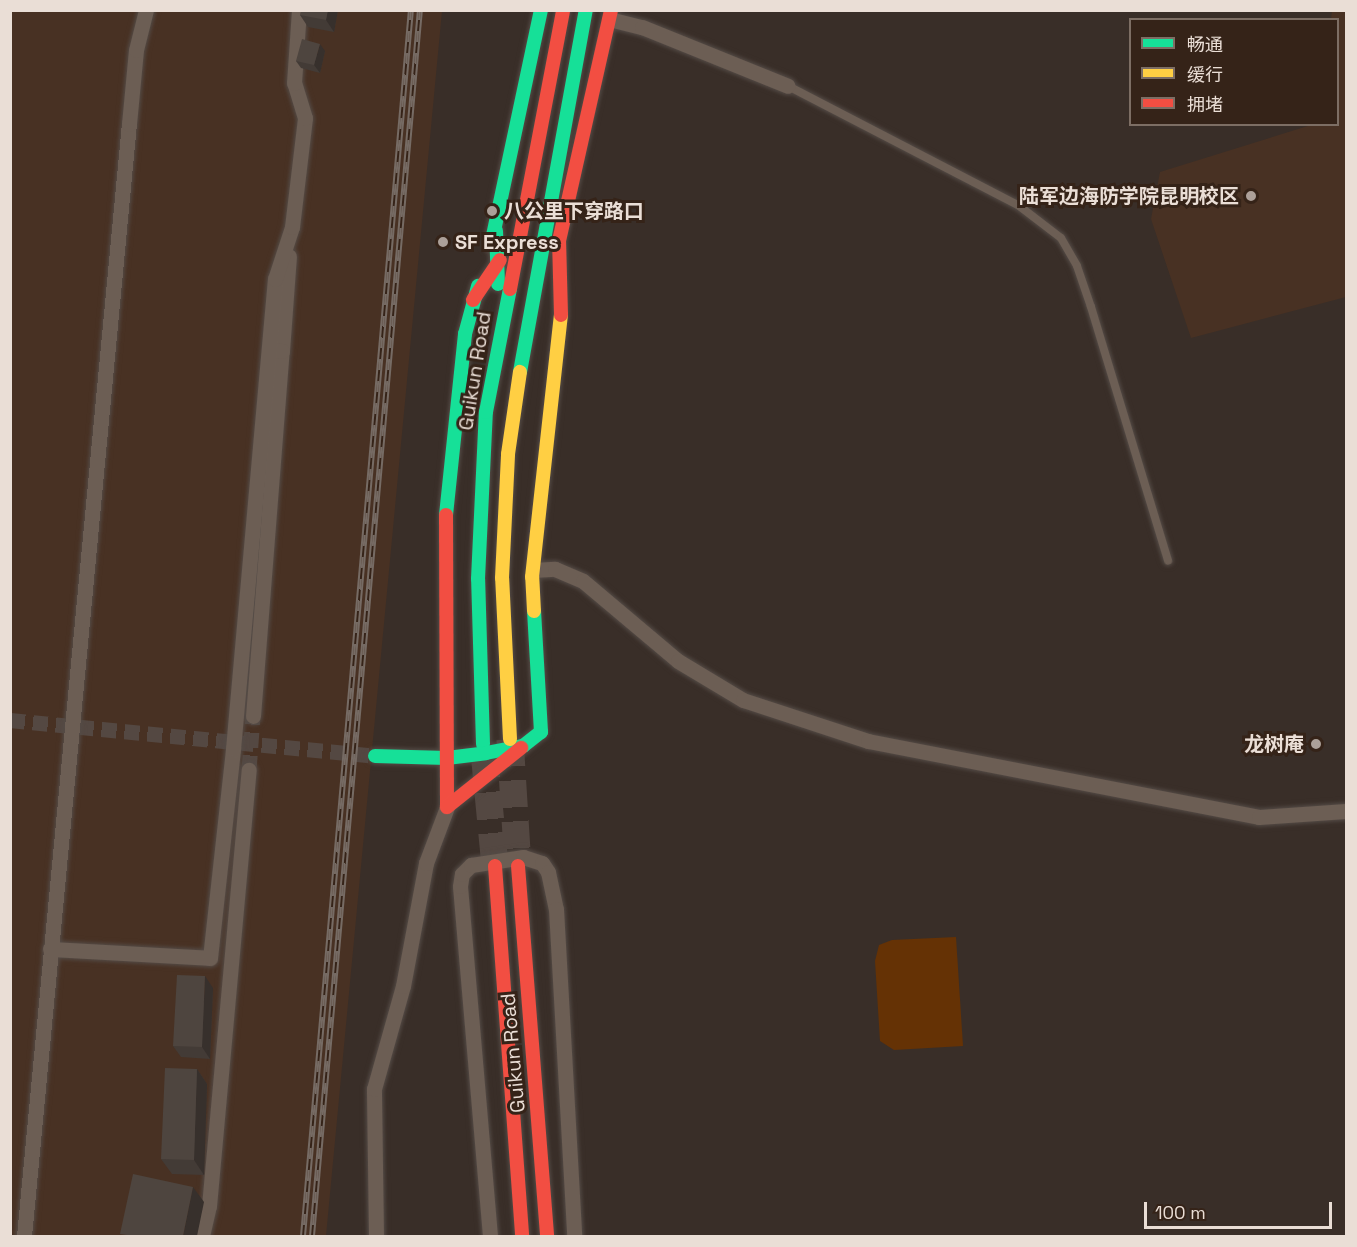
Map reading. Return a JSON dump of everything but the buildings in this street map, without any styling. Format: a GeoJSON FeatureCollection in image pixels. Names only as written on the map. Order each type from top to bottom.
{"type":"FeatureCollection","features":[{"type":"Feature","properties":{"kind":"main road"},"geometry":{"type":"LineString","coordinates":[[447,807],[445,523],[454,414],[473,300],[496,231],[542,10]]}},
{"type":"Feature","properties":{"kind":"main road","name":"Guikun Road"},"geometry":{"type":"LineString","coordinates":[[483,744],[479,518],[486,412],[563,10]]}},
{"type":"Feature","properties":{"kind":"main road"},"geometry":{"type":"LineString","coordinates":[[517,742],[502,578],[508,454],[531,299],[586,10]]}},
{"type":"Feature","properties":{"kind":"main road"},"geometry":{"type":"LineString","coordinates":[[531,299],[559,241],[610,15]]}},
{"type":"Feature","properties":{"kind":"main road"},"geometry":{"type":"LineString","coordinates":[[473,300],[498,265],[521,226]]}},
{"type":"Feature","properties":{"kind":"main road"},"geometry":{"type":"LineString","coordinates":[[496,231],[500,330]]}},
{"type":"Feature","properties":{"kind":"main road"},"geometry":{"type":"LineString","coordinates":[[375,756],[447,758],[537,737],[542,725],[533,570],[561,315],[559,241]]}},
{"type":"Feature","properties":{"kind":"main road"},"geometry":{"type":"LineString","coordinates":[[447,807],[517,742]]}},
{"type":"Feature","properties":{"kind":"main road","name":"Guikun Road"},"geometry":{"type":"LineString","coordinates":[[495,866],[522,1236]]}},
{"type":"Feature","properties":{"kind":"main road","name":"Guikun Road"},"geometry":{"type":"LineString","coordinates":[[518,866],[547,1236]]}},
{"type":"Feature","properties":{"kind":"street"},"geometry":{"type":"LineString","coordinates":[[24,1236],[134,71],[146,10]]}},
{"type":"Feature","properties":{"kind":"street"},"geometry":{"type":"LineString","coordinates":[[253,716],[277,351],[275,279],[292,229],[305,118],[294,82],[299,10]]}},
{"type":"Feature","properties":{"kind":"street"},"geometry":{"type":"LineString","coordinates":[[610,15],[788,86]]}},
{"type":"Feature","properties":{"kind":"street"},"geometry":{"type":"LineString","coordinates":[[210,957],[277,351]]}},
{"type":"Feature","properties":{"kind":"street"},"geometry":{"type":"LineString","coordinates":[[533,570],[555,569],[583,581],[678,661],[743,700],[868,741],[1259,817],[1347,811]]}},
{"type":"Feature","properties":{"kind":"street"},"geometry":{"type":"LineString","coordinates":[[202,1236],[209,1206],[249,770]]}},
{"type":"Feature","properties":{"kind":"street"},"geometry":{"type":"LineString","coordinates":[[376,1236],[374,1089],[403,986],[426,863],[447,807]]}},
{"type":"Feature","properties":{"kind":"street"},"geometry":{"type":"LineString","coordinates":[[490,1236],[460,886],[462,874],[471,865],[523,857],[542,863],[548,872],[556,909],[574,1236]]}},
{"type":"Feature","properties":{"kind":"street"},"geometry":{"type":"LineString","coordinates":[[50,949],[231,959]]}},
{"type":"Feature","properties":{"kind":"lane"},"geometry":{"type":"LineString","coordinates":[[788,86],[1018,205],[1061,238],[1077,266],[1091,307],[1168,561]]}},
{"type":"Feature","properties":{"kind":"shaded area"},"geometry":{"type":"Polygon","coordinates":[[[10,11],[442,11],[326,1236],[11,1236],[10,11]]]}},
{"type":"Feature","properties":{"kind":"shaded area","name":"陆军边海防学院昆明校区"},"geometry":{"type":"Polygon","coordinates":[[[1332,11],[1346,11],[1346,297],[1191,338],[1151,219],[1160,172],[1308,126],[1339,126],[1339,18],[1331,18],[1332,11]]]}},
{"type":"Feature","properties":{"kind":"shaded area"},"geometry":{"type":"Polygon","coordinates":[[[956,937],[963,1046],[894,1050],[880,1041],[875,961],[879,945],[892,940],[956,937]]]}},
{"type":"Feature","properties":{"kind":"tunnel"},"geometry":{"type":"LineString","coordinates":[[249,770],[253,716]]}},
{"type":"Feature","properties":{"kind":"tunnel"},"geometry":{"type":"LineString","coordinates":[[10,720],[375,756]]}},
{"type":"Feature","properties":{"kind":"tunnel"},"geometry":{"type":"LineString","coordinates":[[510,739],[518,866]]}},
{"type":"Feature","properties":{"kind":"tunnel"},"geometry":{"type":"LineString","coordinates":[[484,751],[495,866]]}},
{"type":"Feature","properties":{"kind":"railway"},"geometry":{"type":"LineString","coordinates":[[303,1236],[411,10]]}},
{"type":"Feature","properties":{"kind":"railway"},"geometry":{"type":"LineString","coordinates":[[312,1236],[420,10]]}},
{"type":"Feature","properties":{"kind":"traffic: fast"},"geometry":{"type":"LineString","coordinates":[[491,245],[541,10]]}},
{"type":"Feature","properties":{"kind":"traffic: fast"},"geometry":{"type":"LineString","coordinates":[[520,372],[586,10]]}},
{"type":"Feature","properties":{"kind":"traffic: fast"},"geometry":{"type":"LineString","coordinates":[[496,231],[498,284]]}},
{"type":"Feature","properties":{"kind":"traffic: fast"},"geometry":{"type":"LineString","coordinates":[[446,515],[465,334],[478,286]]}},
{"type":"Feature","properties":{"kind":"traffic: fast"},"geometry":{"type":"LineString","coordinates":[[483,744],[478,579],[486,412],[510,289]]}},
{"type":"Feature","properties":{"kind":"traffic: fast"},"geometry":{"type":"LineString","coordinates":[[375,756],[447,758],[486,753],[523,746],[541,732],[534,611]]}},
{"type":"Feature","properties":{"kind":"traffic: slow"},"geometry":{"type":"LineString","coordinates":[[534,611],[532,577],[561,315]]}},
{"type":"Feature","properties":{"kind":"traffic: slow"},"geometry":{"type":"LineString","coordinates":[[510,739],[502,578],[508,454],[520,372]]}},
{"type":"Feature","properties":{"kind":"traffic: jam"},"geometry":{"type":"LineString","coordinates":[[510,289],[563,10]]}},
{"type":"Feature","properties":{"kind":"traffic: jam"},"geometry":{"type":"LineString","coordinates":[[561,315],[559,241],[611,10]]}},
{"type":"Feature","properties":{"kind":"traffic: jam"},"geometry":{"type":"LineString","coordinates":[[473,300],[500,260]]}},
{"type":"Feature","properties":{"kind":"traffic: jam"},"geometry":{"type":"LineString","coordinates":[[446,515],[447,807]]}},
{"type":"Feature","properties":{"kind":"traffic: jam"},"geometry":{"type":"LineString","coordinates":[[447,807],[521,748]]}},
{"type":"Feature","properties":{"kind":"traffic: jam"},"geometry":{"type":"LineString","coordinates":[[495,866],[522,1236]]}},
{"type":"Feature","properties":{"kind":"traffic: jam"},"geometry":{"type":"LineString","coordinates":[[518,866],[547,1236]]}},
{"type":"Feature","properties":{"kind":"place","name":"陆军边海防学院昆明校区"},"geometry":{"type":"Point","coordinates":[1251,196]}},
{"type":"Feature","properties":{"kind":"place","name":"八公里下穿路口"},"geometry":{"type":"Point","coordinates":[492,211]}},
{"type":"Feature","properties":{"kind":"place","name":"SF Express"},"geometry":{"type":"Point","coordinates":[443,242]}},
{"type":"Feature","properties":{"kind":"place","name":"龙树庵"},"geometry":{"type":"Point","coordinates":[1316,744]}}]}
